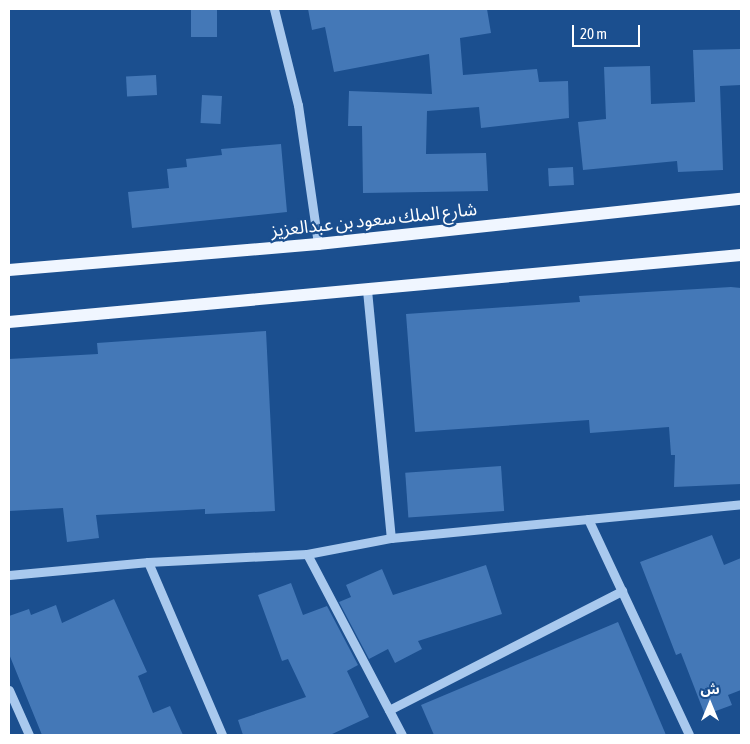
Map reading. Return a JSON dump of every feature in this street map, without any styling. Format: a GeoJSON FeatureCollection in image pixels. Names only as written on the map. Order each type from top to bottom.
{"type":"FeatureCollection","features":[{"type":"Feature","properties":{"kind":"main road","name":"شارع الملك سعود بن عبدالعزيز"},"geometry":{"type":"LineString","coordinates":[[9,270],[318,244],[741,199]]}},
{"type":"Feature","properties":{"kind":"main road"},"geometry":{"type":"LineString","coordinates":[[9,322],[741,256]]}},
{"type":"Feature","properties":{"kind":"street"},"geometry":{"type":"LineString","coordinates":[[274,9],[298,106],[318,244]]}},
{"type":"Feature","properties":{"kind":"street"},"geometry":{"type":"LineString","coordinates":[[367,290],[391,538]]}},
{"type":"Feature","properties":{"kind":"street"},"geometry":{"type":"LineString","coordinates":[[9,575],[148,562],[307,554],[391,538],[741,504]]}},
{"type":"Feature","properties":{"kind":"street"},"geometry":{"type":"LineString","coordinates":[[588,519],[689,735]]}},
{"type":"Feature","properties":{"kind":"street"},"geometry":{"type":"LineString","coordinates":[[307,554],[402,735]]}},
{"type":"Feature","properties":{"kind":"street"},"geometry":{"type":"LineString","coordinates":[[148,562],[222,735]]}},
{"type":"Feature","properties":{"kind":"street"},"geometry":{"type":"LineString","coordinates":[[389,710],[622,591]]}},
{"type":"Feature","properties":{"kind":"street"},"geometry":{"type":"LineString","coordinates":[[9,690],[29,735]]}},
{"type":"Feature","properties":{"kind":"building"},"geometry":{"type":"Polygon","coordinates":[[[191,9],[217,9],[217,37],[191,37],[191,9]]]}},
{"type":"Feature","properties":{"kind":"building"},"geometry":{"type":"Polygon","coordinates":[[[308,9],[487,9],[491,33],[460,38],[463,75],[537,69],[539,82],[568,81],[569,118],[481,128],[479,107],[427,111],[426,154],[486,153],[488,191],[363,193],[362,126],[348,126],[349,91],[432,94],[429,54],[334,72],[325,27],[312,30],[308,9]]]}},
{"type":"Feature","properties":{"kind":"building"},"geometry":{"type":"Polygon","coordinates":[[[741,49],[741,85],[720,86],[723,170],[678,172],[677,161],[583,170],[578,122],[606,119],[604,67],[650,66],[651,104],[695,102],[693,50],[741,49]]]}},
{"type":"Feature","properties":{"kind":"building"},"geometry":{"type":"Polygon","coordinates":[[[156,75],[157,95],[127,97],[126,77],[156,75]]]}},
{"type":"Feature","properties":{"kind":"building"},"geometry":{"type":"Polygon","coordinates":[[[202,95],[222,96],[221,124],[201,123],[202,95]]]}},
{"type":"Feature","properties":{"kind":"building"},"geometry":{"type":"Polygon","coordinates":[[[281,144],[287,212],[132,228],[128,192],[169,188],[167,169],[187,167],[186,159],[222,155],[221,149],[281,144]]]}},
{"type":"Feature","properties":{"kind":"building"},"geometry":{"type":"Polygon","coordinates":[[[573,167],[574,185],[549,186],[548,168],[573,167]]]}},
{"type":"Feature","properties":{"kind":"building"},"geometry":{"type":"Polygon","coordinates":[[[741,288],[741,484],[674,487],[675,455],[671,455],[669,427],[590,433],[589,420],[415,432],[406,314],[580,302],[579,296],[741,288]]]}},
{"type":"Feature","properties":{"kind":"building"},"geometry":{"type":"Polygon","coordinates":[[[266,331],[275,511],[205,514],[205,509],[96,515],[99,538],[67,542],[63,508],[9,511],[9,359],[98,354],[97,343],[266,331]]]}},
{"type":"Feature","properties":{"kind":"building"},"geometry":{"type":"Polygon","coordinates":[[[501,466],[504,511],[408,518],[405,473],[501,466]]]}},
{"type":"Feature","properties":{"kind":"building"},"geometry":{"type":"Polygon","coordinates":[[[712,535],[724,565],[741,558],[741,690],[728,695],[732,705],[705,715],[681,653],[676,655],[640,562],[712,535]]]}},
{"type":"Feature","properties":{"kind":"building"},"geometry":{"type":"Polygon","coordinates":[[[486,565],[502,614],[418,641],[422,649],[395,663],[388,649],[369,659],[339,602],[351,597],[346,585],[382,569],[393,595],[486,565]]]}},
{"type":"Feature","properties":{"kind":"building"},"geometry":{"type":"Polygon","coordinates":[[[291,583],[303,615],[327,606],[358,665],[347,671],[369,717],[330,735],[243,735],[238,720],[306,697],[288,659],[282,661],[258,595],[291,583]]]}},
{"type":"Feature","properties":{"kind":"building"},"geometry":{"type":"Polygon","coordinates":[[[114,599],[147,672],[138,676],[153,713],[170,706],[183,735],[42,735],[9,654],[9,616],[29,609],[31,615],[56,605],[62,623],[114,599]]]}},
{"type":"Feature","properties":{"kind":"building"},"geometry":{"type":"Polygon","coordinates":[[[618,622],[666,735],[434,735],[421,705],[618,622]]]}}]}
